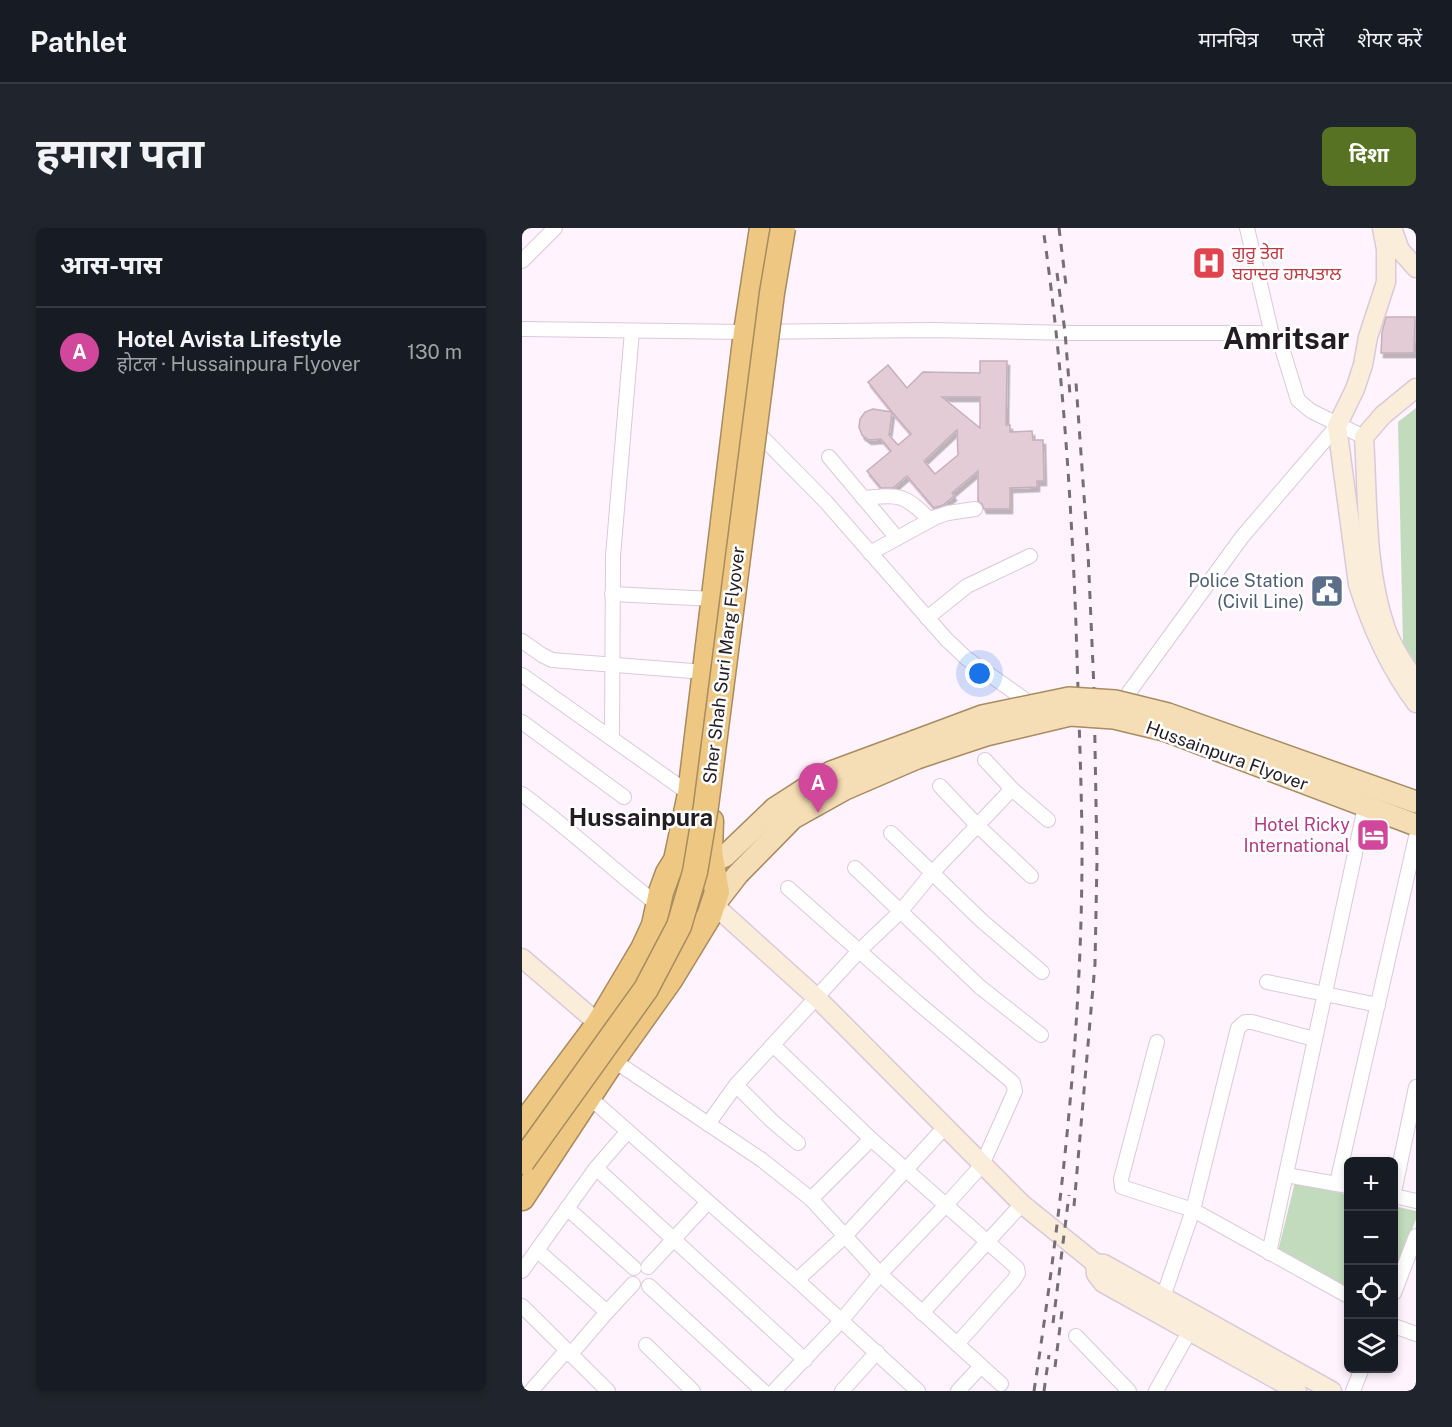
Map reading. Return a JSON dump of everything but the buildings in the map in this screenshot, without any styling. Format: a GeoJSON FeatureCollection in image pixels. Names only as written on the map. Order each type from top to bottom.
{"type":"FeatureCollection","features":[{"type":"Feature","properties":{"kind":"highway"},"geometry":{"type":"LineString","coordinates":[[522,1126],[599,1023],[628,978],[656,915],[668,873],[676,860],[690,794],[746,332],[762,228]]}},
{"type":"Feature","properties":{"kind":"highway","name":"Sher Shah Suri Marg Flyover"},"geometry":{"type":"LineString","coordinates":[[522,1142],[638,982],[669,923],[686,869],[698,803],[761,292],[771,228]]}},
{"type":"Feature","properties":{"kind":"highway","name":"Sher Shah Suri Marg Flyover"},"geometry":{"type":"LineString","coordinates":[[522,1162],[646,989],[679,926],[695,872],[706,806],[772,293],[783,228]]}},
{"type":"Feature","properties":{"kind":"highway"},"geometry":{"type":"LineString","coordinates":[[522,1198],[670,980],[714,905],[717,892],[709,865],[713,806],[774,331],[792,228]]}},
{"type":"Feature","properties":{"kind":"highway"},"geometry":{"type":"LineString","coordinates":[[676,860],[686,857],[709,865]]}},
{"type":"Feature","properties":{"kind":"highway"},"geometry":{"type":"LineString","coordinates":[[656,915],[658,939],[668,945],[679,947],[693,941]]}},
{"type":"Feature","properties":{"kind":"main road"},"geometry":{"type":"LineString","coordinates":[[1382,228],[1386,249],[1386,282],[1368,337],[1363,365],[1355,389],[1337,426],[1358,584],[1366,610],[1401,683],[1416,703]]}},
{"type":"Feature","properties":{"kind":"main road"},"geometry":{"type":"LineString","coordinates":[[1392,228],[1400,250],[1416,268]]}},
{"type":"Feature","properties":{"kind":"main road"},"geometry":{"type":"LineString","coordinates":[[1416,388],[1383,414],[1364,438],[1371,553],[1376,589],[1386,630],[1416,681]]}},
{"type":"Feature","properties":{"kind":"main road","name":"Hussainpura Flyover"},"geometry":{"type":"LineString","coordinates":[[714,905],[738,874],[793,818],[916,749],[982,716],[1069,698],[1115,701],[1168,714],[1416,802]]}},
{"type":"Feature","properties":{"kind":"main road","name":"Hussainpura Flyover"},"geometry":{"type":"LineString","coordinates":[[709,865],[725,856],[775,808],[831,772],[916,749],[1070,715],[1114,718],[1164,730],[1416,825]]}},
{"type":"Feature","properties":{"kind":"main road"},"geometry":{"type":"LineString","coordinates":[[714,905],[817,998],[1022,1204],[1095,1263],[1104,1264],[1161,1305],[1297,1391]]}},
{"type":"Feature","properties":{"kind":"main road"},"geometry":{"type":"LineString","coordinates":[[522,958],[599,1023],[619,1053]]}},
{"type":"Feature","properties":{"kind":"main road"},"geometry":{"type":"LineString","coordinates":[[1193,1324],[1332,1391]]}},
{"type":"Feature","properties":{"kind":"street"},"geometry":{"type":"LineString","coordinates":[[522,261],[555,228]]}},
{"type":"Feature","properties":{"kind":"street"},"geometry":{"type":"LineString","coordinates":[[1247,228],[1272,335]]}},
{"type":"Feature","properties":{"kind":"street"},"geometry":{"type":"LineString","coordinates":[[522,329],[746,332],[1248,332],[1272,335],[1281,345],[1299,400],[1311,411],[1364,438]]}},
{"type":"Feature","properties":{"kind":"street"},"geometry":{"type":"LineString","coordinates":[[612,737],[613,556],[632,331]]}},
{"type":"Feature","properties":{"kind":"street"},"geometry":{"type":"LineString","coordinates":[[1127,694],[1242,537],[1337,426]]}},
{"type":"Feature","properties":{"kind":"street"},"geometry":{"type":"LineString","coordinates":[[752,830],[757,813],[835,760],[896,739],[951,716],[1024,699],[966,658],[927,618],[826,502],[761,436]]}},
{"type":"Feature","properties":{"kind":"street"},"geometry":{"type":"LineString","coordinates":[[829,457],[897,538]]}},
{"type":"Feature","properties":{"kind":"street"},"geometry":{"type":"LineString","coordinates":[[863,498],[902,497],[914,503],[930,520]]}},
{"type":"Feature","properties":{"kind":"street"},"geometry":{"type":"LineString","coordinates":[[870,553],[930,520],[948,513],[975,509]]}},
{"type":"Feature","properties":{"kind":"street"},"geometry":{"type":"LineString","coordinates":[[927,618],[967,586],[1030,556]]}},
{"type":"Feature","properties":{"kind":"street"},"geometry":{"type":"LineString","coordinates":[[612,594],[714,599]]}},
{"type":"Feature","properties":{"kind":"street"},"geometry":{"type":"LineString","coordinates":[[522,641],[542,656],[552,660],[705,672]]}},
{"type":"Feature","properties":{"kind":"street"},"geometry":{"type":"LineString","coordinates":[[522,675],[690,794]]}},
{"type":"Feature","properties":{"kind":"street"},"geometry":{"type":"LineString","coordinates":[[522,722],[624,797]]}},
{"type":"Feature","properties":{"kind":"street"},"geometry":{"type":"LineString","coordinates":[[985,760],[1012,789],[1048,820]]}},
{"type":"Feature","properties":{"kind":"street"},"geometry":{"type":"LineString","coordinates":[[940,786],[1031,876]]}},
{"type":"Feature","properties":{"kind":"street"},"geometry":{"type":"LineString","coordinates":[[708,1124],[736,1085],[860,951],[901,911],[932,873],[1012,789]]}},
{"type":"Feature","properties":{"kind":"street"},"geometry":{"type":"LineString","coordinates":[[522,794],[561,823],[621,876],[656,915]]}},
{"type":"Feature","properties":{"kind":"street"},"geometry":{"type":"LineString","coordinates":[[1269,1253],[1325,994],[1359,805]]}},
{"type":"Feature","properties":{"kind":"street"},"geometry":{"type":"LineString","coordinates":[[891,833],[982,921],[1042,972]]}},
{"type":"Feature","properties":{"kind":"street"},"geometry":{"type":"LineString","coordinates":[[1286,1175],[1343,1184],[1378,1005],[1416,837]]}},
{"type":"Feature","properties":{"kind":"street"},"geometry":{"type":"LineString","coordinates":[[855,868],[980,987],[1041,1035]]}},
{"type":"Feature","properties":{"kind":"street"},"geometry":{"type":"LineString","coordinates":[[774,1391],[841,1321],[880,1274],[982,1165],[1015,1091],[1013,1083],[788,888]]}},
{"type":"Feature","properties":{"kind":"street"},"geometry":{"type":"LineString","coordinates":[[1267,982],[1378,1005]]}},
{"type":"Feature","properties":{"kind":"street"},"geometry":{"type":"LineString","coordinates":[[1161,1305],[1193,1210],[1238,1028],[1245,1022],[1252,1022],[1314,1039]]}},
{"type":"Feature","properties":{"kind":"street"},"geometry":{"type":"LineString","coordinates":[[1157,1042],[1121,1185],[1126,1190],[1193,1210],[1344,1294]]}},
{"type":"Feature","properties":{"kind":"street"},"geometry":{"type":"LineString","coordinates":[[774,1046],[871,1139],[1015,1266],[1018,1273],[1014,1280],[957,1344]]}},
{"type":"Feature","properties":{"kind":"street"},"geometry":{"type":"LineString","coordinates":[[619,1053],[708,1124],[762,1160],[811,1199],[880,1274],[1001,1384]]}},
{"type":"Feature","properties":{"kind":"street"},"geometry":{"type":"LineString","coordinates":[[736,1085],[798,1143]]}},
{"type":"Feature","properties":{"kind":"street"},"geometry":{"type":"LineString","coordinates":[[1398,1175],[1416,1087]]}},
{"type":"Feature","properties":{"kind":"street"},"geometry":{"type":"LineString","coordinates":[[589,1097],[877,1352],[908,1388]]}},
{"type":"Feature","properties":{"kind":"street"},"geometry":{"type":"LineString","coordinates":[[797,1280],[846,1236],[945,1127]]}},
{"type":"Feature","properties":{"kind":"street"},"geometry":{"type":"LineString","coordinates":[[522,1271],[596,1168],[628,1131]]}},
{"type":"Feature","properties":{"kind":"street"},"geometry":{"type":"LineString","coordinates":[[811,1199],[871,1139]]}},
{"type":"Feature","properties":{"kind":"street"},"geometry":{"type":"LineString","coordinates":[[596,1168],[805,1360]]}},
{"type":"Feature","properties":{"kind":"street"},"geometry":{"type":"LineString","coordinates":[[1398,1195],[1416,1201]]}},
{"type":"Feature","properties":{"kind":"street"},"geometry":{"type":"LineString","coordinates":[[567,1208],[641,1267],[653,1275],[653,1281],[644,1288],[638,1288],[633,1284],[630,1279],[631,1273],[641,1267],[675,1239],[708,1202]]}},
{"type":"Feature","properties":{"kind":"street"},"geometry":{"type":"LineString","coordinates":[[922,1313],[1022,1204]]}},
{"type":"Feature","properties":{"kind":"street"},"geometry":{"type":"LineString","coordinates":[[1398,1284],[1415,1246]]}},
{"type":"Feature","properties":{"kind":"street"},"geometry":{"type":"LineString","coordinates":[[538,1251],[607,1312]]}},
{"type":"Feature","properties":{"kind":"street"},"geometry":{"type":"LineString","coordinates":[[531,1391],[633,1284]]}},
{"type":"Feature","properties":{"kind":"street"},"geometry":{"type":"LineString","coordinates":[[649,1286],[763,1391]]}},
{"type":"Feature","properties":{"kind":"street"},"geometry":{"type":"LineString","coordinates":[[524,1311],[605,1390]]}},
{"type":"Feature","properties":{"kind":"street"},"geometry":{"type":"LineString","coordinates":[[1156,1391],[1193,1324]]}},
{"type":"Feature","properties":{"kind":"street"},"geometry":{"type":"LineString","coordinates":[[1398,1328],[1416,1335]]}},
{"type":"Feature","properties":{"kind":"street"},"geometry":{"type":"LineString","coordinates":[[1076,1336],[1129,1391]]}},
{"type":"Feature","properties":{"kind":"street"},"geometry":{"type":"LineString","coordinates":[[646,1345],[693,1391]]}},
{"type":"Feature","properties":{"kind":"street"},"geometry":{"type":"LineString","coordinates":[[842,1391],[877,1352]]}},
{"type":"Feature","properties":{"kind":"street"},"geometry":{"type":"LineString","coordinates":[[958,1391],[981,1366]]}},
{"type":"Feature","properties":{"kind":"street"},"geometry":{"type":"LineString","coordinates":[[1353,1391],[1360,1373]]}},
{"type":"Feature","properties":{"kind":"green space"},"geometry":{"type":"Polygon","coordinates":[[[1416,408],[1416,663],[1403,644],[1398,422],[1416,408]]]}},
{"type":"Feature","properties":{"kind":"green space"},"geometry":{"type":"Polygon","coordinates":[[[1295,1182],[1344,1194],[1344,1288],[1278,1251],[1295,1182]]]}},
{"type":"Feature","properties":{"kind":"green space"},"geometry":{"type":"Polygon","coordinates":[[[1398,1207],[1416,1211],[1416,1219],[1398,1266],[1398,1207]]]}},
{"type":"Feature","properties":{"kind":"railway"},"geometry":{"type":"LineString","coordinates":[[1034,1391],[1069,1115],[1079,975],[1082,836],[1076,625],[1068,476],[1060,376],[1043,228]]}},
{"type":"Feature","properties":{"kind":"railway"},"geometry":{"type":"LineString","coordinates":[[1059,228],[1066,285]]}},
{"type":"Feature","properties":{"kind":"railway"},"geometry":{"type":"LineString","coordinates":[[1057,273],[1070,395]]}},
{"type":"Feature","properties":{"kind":"railway"},"geometry":{"type":"LineString","coordinates":[[1074,1206],[1095,964],[1097,860],[1094,689],[1088,552],[1076,383]]}},
{"type":"Feature","properties":{"kind":"railway"},"geometry":{"type":"LineString","coordinates":[[1053,1323],[1069,1195]]}},
{"type":"Feature","properties":{"kind":"railway"},"geometry":{"type":"LineString","coordinates":[[1055,1367],[1062,1311]]}},
{"type":"Feature","properties":{"kind":"railway"},"geometry":{"type":"LineString","coordinates":[[1044,1391],[1049,1355]]}},
{"type":"Feature","properties":{"kind":"place","name":"ਗੁਰੂ ਤੇਗ ਬਹਾਦਰ ਹਸਪਤਾਲ"},"geometry":{"type":"Point","coordinates":[1209,263]}},
{"type":"Feature","properties":{"kind":"place","name":"Police Station (Civil Line)"},"geometry":{"type":"Point","coordinates":[1327,591]}},
{"type":"Feature","properties":{"kind":"place","name":"Hotel Avista Lifestyle"},"geometry":{"type":"Point","coordinates":[818,813]}},
{"type":"Feature","properties":{"kind":"place","name":"Hotel Ricky International"},"geometry":{"type":"Point","coordinates":[1373,835]}},
{"type":"Feature","properties":{"kind":"district","name":"Amritsar"},"geometry":{"type":"Point","coordinates":[1286,339]}},
{"type":"Feature","properties":{"kind":"district","name":"Hussainpura"},"geometry":{"type":"Point","coordinates":[641,818]}}]}
